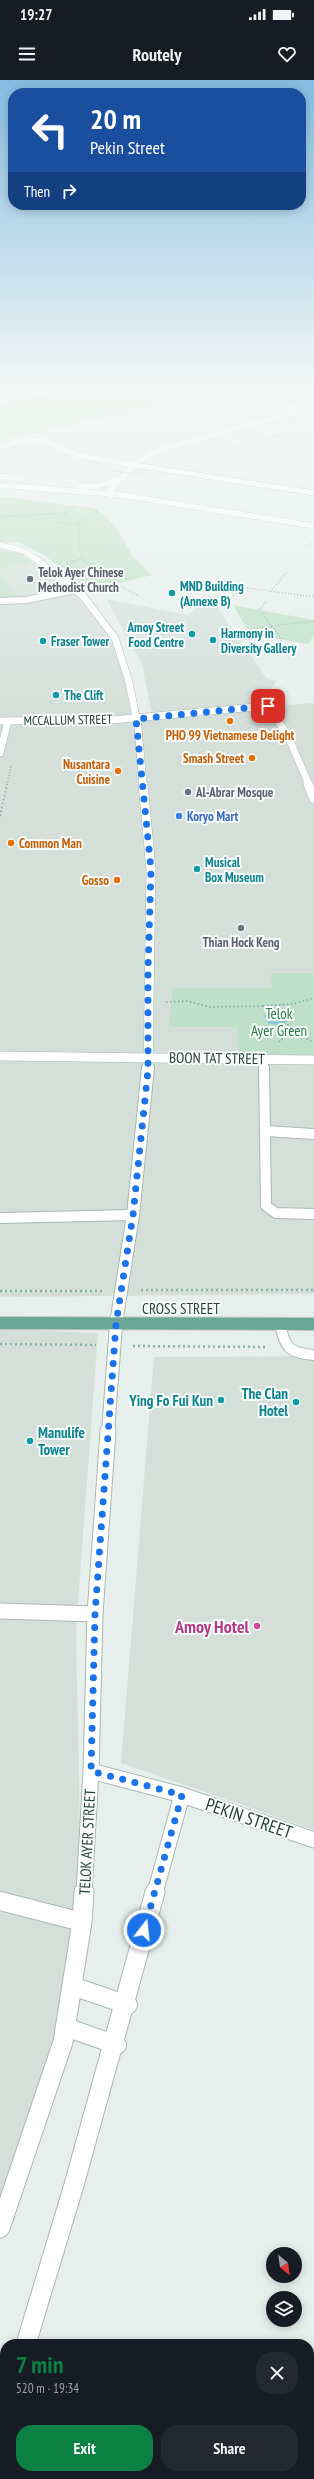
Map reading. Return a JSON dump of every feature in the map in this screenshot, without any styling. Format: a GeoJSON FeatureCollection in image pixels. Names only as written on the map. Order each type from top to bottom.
{"type":"FeatureCollection","features":[{"type":"Feature","properties":{"kind":"main road","name":"CROSS STREET"},"geometry":{"type":"LineString","coordinates":[[0,1323],[314,1324]]}},
{"type":"Feature","properties":{"kind":"street"},"geometry":{"type":"LineString","coordinates":[[134,497],[314,526]]}},
{"type":"Feature","properties":{"kind":"street","name":"TELOK AYER STREET"},"geometry":{"type":"LineString","coordinates":[[0,546],[14,548],[38,560],[76,590],[94,610],[115,638],[129,682],[134,704],[151,869],[148,971],[148,1057],[133,1215],[116,1324],[95,1614],[91,1771],[82,1922],[63,2042],[0,2228]]}},
{"type":"Feature","properties":{"kind":"street"},"geometry":{"type":"LineString","coordinates":[[134,704],[149,717]]}},
{"type":"Feature","properties":{"kind":"street","name":"MCCALLUM STREET"},"geometry":{"type":"LineString","coordinates":[[4,721],[136,719],[268,706],[288,738],[302,766],[314,799]]}},
{"type":"Feature","properties":{"kind":"street"},"geometry":{"type":"LineString","coordinates":[[0,753],[4,721]]}},
{"type":"Feature","properties":{"kind":"street","name":"BOON TAT STREET"},"geometry":{"type":"LineString","coordinates":[[0,1056],[314,1060]]}},
{"type":"Feature","properties":{"kind":"street"},"geometry":{"type":"LineString","coordinates":[[0,1611],[95,1614]]}},
{"type":"Feature","properties":{"kind":"street","name":"PEKIN STREET"},"geometry":{"type":"LineString","coordinates":[[91,1771],[182,1795],[314,1840]]}},
{"type":"Feature","properties":{"kind":"street"},"geometry":{"type":"LineString","coordinates":[[28,2339],[116,2045],[182,1795]]}},
{"type":"Feature","properties":{"kind":"lane"},"geometry":{"type":"LineString","coordinates":[[0,601],[26,600],[76,590]]}},
{"type":"Feature","properties":{"kind":"lane"},"geometry":{"type":"LineString","coordinates":[[264,1059],[266,1206],[276,1213],[314,1214]]}},
{"type":"Feature","properties":{"kind":"lane"},"geometry":{"type":"LineString","coordinates":[[266,1131],[314,1134]]}},
{"type":"Feature","properties":{"kind":"lane"},"geometry":{"type":"LineString","coordinates":[[0,1218],[133,1215]]}},
{"type":"Feature","properties":{"kind":"lane"},"geometry":{"type":"LineString","coordinates":[[280,1324],[286,1347],[296,1354],[314,1355]]}},
{"type":"Feature","properties":{"kind":"lane"},"geometry":{"type":"LineString","coordinates":[[0,1901],[82,1922]]}},
{"type":"Feature","properties":{"kind":"lane"},"geometry":{"type":"LineString","coordinates":[[72,1986],[127,2005]]}},
{"type":"Feature","properties":{"kind":"lane"},"geometry":{"type":"LineString","coordinates":[[65,2027],[116,2045]]}},
{"type":"Feature","properties":{"kind":"path"},"geometry":{"type":"LineString","coordinates":[[76,503],[58,523],[79,524],[99,507]]}},
{"type":"Feature","properties":{"kind":"path"},"geometry":{"type":"LineString","coordinates":[[0,517],[23,516],[44,512],[67,513]]}},
{"type":"Feature","properties":{"kind":"path"},"geometry":{"type":"LineString","coordinates":[[79,524],[78,545],[82,559],[116,588],[139,596]]}},
{"type":"Feature","properties":{"kind":"path"},"geometry":{"type":"LineString","coordinates":[[308,547],[314,540]]}},
{"type":"Feature","properties":{"kind":"path"},"geometry":{"type":"LineString","coordinates":[[270,592],[286,573]]}},
{"type":"Feature","properties":{"kind":"path"},"geometry":{"type":"LineString","coordinates":[[233,596],[240,587],[314,597]]}},
{"type":"Feature","properties":{"kind":"path"},"geometry":{"type":"LineString","coordinates":[[266,602],[260,609],[282,639],[280,643]]}},
{"type":"Feature","properties":{"kind":"path"},"geometry":{"type":"LineString","coordinates":[[239,631],[314,622]]}},
{"type":"Feature","properties":{"kind":"path"},"geometry":{"type":"LineString","coordinates":[[0,816],[11,763]]}},
{"type":"Feature","properties":{"kind":"path"},"geometry":{"type":"LineString","coordinates":[[149,1003],[187,1000],[210,1007],[262,1006],[291,1004],[314,998]]}},
{"type":"Feature","properties":{"kind":"path"},"geometry":{"type":"LineString","coordinates":[[262,1006],[267,1011],[288,1023],[314,1044]]}},
{"type":"Feature","properties":{"kind":"path"},"geometry":{"type":"LineString","coordinates":[[137,1290],[314,1290]]}},
{"type":"Feature","properties":{"kind":"path"},"geometry":{"type":"LineString","coordinates":[[0,1291],[106,1291]]}},
{"type":"Feature","properties":{"kind":"path"},"geometry":{"type":"LineString","coordinates":[[0,1344],[286,1347]]}},
{"type":"Feature","properties":{"kind":"shaded area"},"geometry":{"type":"Polygon","coordinates":[[[14,547],[83,596],[115,638],[135,715],[153,719],[142,664],[106,599],[188,615],[209,595],[267,679],[277,681],[256,707],[314,703],[314,1294],[0,1297],[0,548],[14,547]]]}},
{"type":"Feature","properties":{"kind":"shaded area"},"geometry":{"type":"Polygon","coordinates":[[[0,1329],[98,1333],[76,1630],[82,1922],[72,1986],[0,2228],[0,1329]]]}},
{"type":"Feature","properties":{"kind":"shaded area"},"geometry":{"type":"Polygon","coordinates":[[[314,1356],[314,1830],[121,1763],[154,1357],[314,1356]]]}},
{"type":"Feature","properties":{"kind":"green space"},"geometry":{"type":"Polygon","coordinates":[[[8,497],[97,509],[115,525],[133,557],[152,575],[90,590],[44,555],[19,542],[0,542],[0,498],[8,497]]]}},
{"type":"Feature","properties":{"kind":"green space"},"geometry":{"type":"Polygon","coordinates":[[[0,552],[14,552],[30,563],[0,569],[0,552]]]}},
{"type":"Feature","properties":{"kind":"green space"},"geometry":{"type":"Polygon","coordinates":[[[0,575],[19,597],[0,597],[0,575]]]}},
{"type":"Feature","properties":{"kind":"green space"},"geometry":{"type":"Polygon","coordinates":[[[233,605],[314,620],[314,635],[308,644],[250,634],[233,605]]]}},
{"type":"Feature","properties":{"kind":"green space","name":"Telok Ayer Green"},"geometry":{"type":"Polygon","coordinates":[[[271,973],[314,973],[314,1059],[238,1053],[237,1027],[169,1027],[173,988],[272,988],[271,973]]]}},
{"type":"Feature","properties":{"kind":"water"},"geometry":{"type":"Polygon","coordinates":[[[271,1009],[279,1009],[287,1012],[290,1020],[281,1026],[268,1023],[264,1016],[271,1009]]]}},
{"type":"Feature","properties":{"kind":"place","name":"Telok Ayer Chinese Methodist Church"},"geometry":{"type":"Point","coordinates":[30,579]}},
{"type":"Feature","properties":{"kind":"place","name":"MND Building (Annexe B)"},"geometry":{"type":"Point","coordinates":[172,593]}},
{"type":"Feature","properties":{"kind":"place","name":"Amoy Street Food Centre"},"geometry":{"type":"Point","coordinates":[192,634]}},
{"type":"Feature","properties":{"kind":"place","name":"Harmony in Diversity Gallery"},"geometry":{"type":"Point","coordinates":[213,640]}},
{"type":"Feature","properties":{"kind":"place","name":"Fraser Tower"},"geometry":{"type":"Point","coordinates":[43,641]}},
{"type":"Feature","properties":{"kind":"place","name":"The Clift"},"geometry":{"type":"Point","coordinates":[56,695]}},
{"type":"Feature","properties":{"kind":"place","name":"PHO 99 Vietnamese Delight"},"geometry":{"type":"Point","coordinates":[230,721]}},
{"type":"Feature","properties":{"kind":"place","name":"Smash Street"},"geometry":{"type":"Point","coordinates":[252,758]}},
{"type":"Feature","properties":{"kind":"place","name":"Nusantara Cuisine"},"geometry":{"type":"Point","coordinates":[118,771]}},
{"type":"Feature","properties":{"kind":"place","name":"Al-Abrar Mosque"},"geometry":{"type":"Point","coordinates":[188,792]}},
{"type":"Feature","properties":{"kind":"place","name":"Koryo Mart"},"geometry":{"type":"Point","coordinates":[179,816]}},
{"type":"Feature","properties":{"kind":"place","name":"Common Man"},"geometry":{"type":"Point","coordinates":[11,843]}},
{"type":"Feature","properties":{"kind":"place","name":"Musical Box Museum"},"geometry":{"type":"Point","coordinates":[197,869]}},
{"type":"Feature","properties":{"kind":"place","name":"Gosso"},"geometry":{"type":"Point","coordinates":[117,880]}},
{"type":"Feature","properties":{"kind":"place","name":"Thian Hock Keng"},"geometry":{"type":"Point","coordinates":[241,928]}},
{"type":"Feature","properties":{"kind":"place","name":"Ying Fo Fui Kun"},"geometry":{"type":"Point","coordinates":[221,1400]}},
{"type":"Feature","properties":{"kind":"place","name":"The Clan Hotel"},"geometry":{"type":"Point","coordinates":[296,1402]}},
{"type":"Feature","properties":{"kind":"place","name":"Manulife Tower"},"geometry":{"type":"Point","coordinates":[30,1441]}},
{"type":"Feature","properties":{"kind":"place","name":"Amoy Hotel"},"geometry":{"type":"Point","coordinates":[257,1626]}},
{"type":"Feature","properties":{"kind":"route"},"geometry":{"type":"LineString","coordinates":[[144,1930],[182,1795],[91,1771],[95,1614],[116,1324],[133,1215],[149,1051],[148,971],[151,869],[145,827],[143,785],[136,719],[239,707],[268,706]]}}]}
